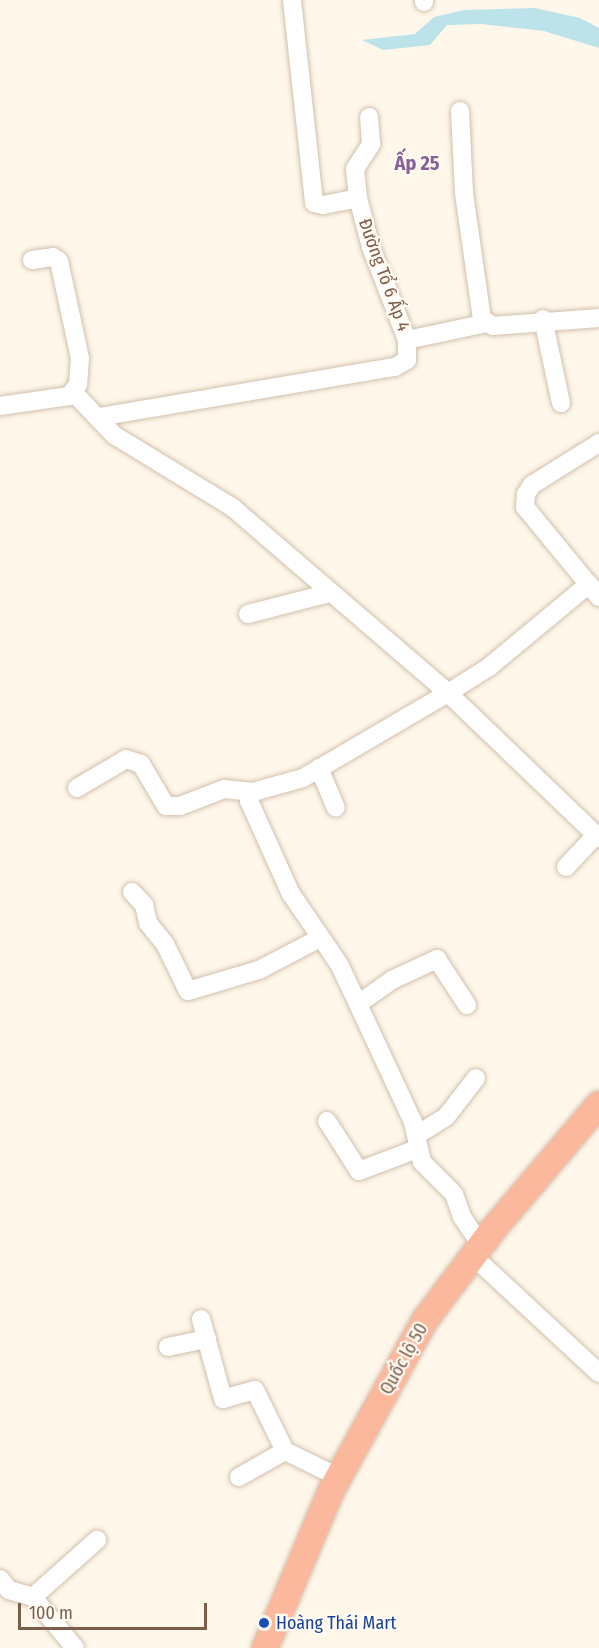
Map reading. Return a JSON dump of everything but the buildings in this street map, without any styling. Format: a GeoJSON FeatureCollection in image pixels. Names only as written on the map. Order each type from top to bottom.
{"type":"FeatureCollection","features":[{"type":"Feature","properties":{"kind":"highway","name":"Quốc lộ 50"},"geometry":{"type":"LineString","coordinates":[[265,1648],[338,1477],[425,1320],[477,1250],[599,1104]]}},
{"type":"Feature","properties":{"kind":"street","name":"Đường Tổ 6 Ấp 4"},"geometry":{"type":"LineString","coordinates":[[99,417],[395,367],[409,354],[407,340],[371,247],[358,198],[323,205],[314,203],[291,0]]}},
{"type":"Feature","properties":{"kind":"street"},"geometry":{"type":"LineString","coordinates":[[460,111],[479,313],[487,323]]}},
{"type":"Feature","properties":{"kind":"street"},"geometry":{"type":"LineString","coordinates":[[358,198],[355,169],[371,144],[369,117]]}},
{"type":"Feature","properties":{"kind":"street"},"geometry":{"type":"LineString","coordinates":[[33,260],[53,257],[59,261],[80,358],[78,384],[71,394]]}},
{"type":"Feature","properties":{"kind":"street"},"geometry":{"type":"LineString","coordinates":[[407,340],[487,323],[599,318]]}},
{"type":"Feature","properties":{"kind":"street"},"geometry":{"type":"LineString","coordinates":[[543,319],[561,403]]}},
{"type":"Feature","properties":{"kind":"street"},"geometry":{"type":"LineString","coordinates":[[0,406],[71,394],[82,399],[114,435],[232,507],[448,693],[597,837],[566,867]]}},
{"type":"Feature","properties":{"kind":"street"},"geometry":{"type":"LineString","coordinates":[[77,788],[126,759],[141,764],[166,806],[180,806],[224,789],[253,792],[303,778],[489,667],[594,591],[525,507],[526,494],[532,484],[599,443]]}},
{"type":"Feature","properties":{"kind":"street"},"geometry":{"type":"LineString","coordinates":[[248,614],[330,593]]}},
{"type":"Feature","properties":{"kind":"street"},"geometry":{"type":"LineString","coordinates":[[319,768],[336,808]]}},
{"type":"Feature","properties":{"kind":"street"},"geometry":{"type":"LineString","coordinates":[[253,792],[249,801],[291,894],[318,939],[339,964],[417,1142],[422,1162],[454,1194],[477,1250],[599,1373]]}},
{"type":"Feature","properties":{"kind":"street"},"geometry":{"type":"LineString","coordinates":[[132,892],[144,905],[147,923],[165,944],[188,991],[259,970],[318,939]]}},
{"type":"Feature","properties":{"kind":"street"},"geometry":{"type":"LineString","coordinates":[[358,1004],[392,980],[437,959],[467,1005]]}},
{"type":"Feature","properties":{"kind":"street"},"geometry":{"type":"LineString","coordinates":[[327,1121],[359,1170],[417,1142],[446,1117],[476,1078]]}},
{"type":"Feature","properties":{"kind":"street"},"geometry":{"type":"LineString","coordinates":[[201,1319],[223,1399],[255,1390],[285,1451],[338,1477]]}},
{"type":"Feature","properties":{"kind":"street"},"geometry":{"type":"LineString","coordinates":[[168,1347],[207,1339]]}},
{"type":"Feature","properties":{"kind":"street"},"geometry":{"type":"LineString","coordinates":[[239,1477],[285,1451]]}},
{"type":"Feature","properties":{"kind":"street"},"geometry":{"type":"LineString","coordinates":[[33,1598],[97,1539]]}},
{"type":"Feature","properties":{"kind":"street"},"geometry":{"type":"LineString","coordinates":[[0,1579],[9,1590],[33,1598],[75,1648]]}},
{"type":"Feature","properties":{"kind":"water"},"geometry":{"type":"Polygon","coordinates":[[[535,8],[580,18],[599,28],[599,48],[544,31],[481,24],[447,25],[430,45],[383,50],[362,40],[415,34],[434,17],[464,10],[535,8]]]}},
{"type":"Feature","properties":{"kind":"place","name":"Hoàng Thái Mart"},"geometry":{"type":"Point","coordinates":[264,1623]}},
{"type":"Feature","properties":{"kind":"district","name":"Ấp 25"},"geometry":{"type":"Point","coordinates":[417,163]}}]}
